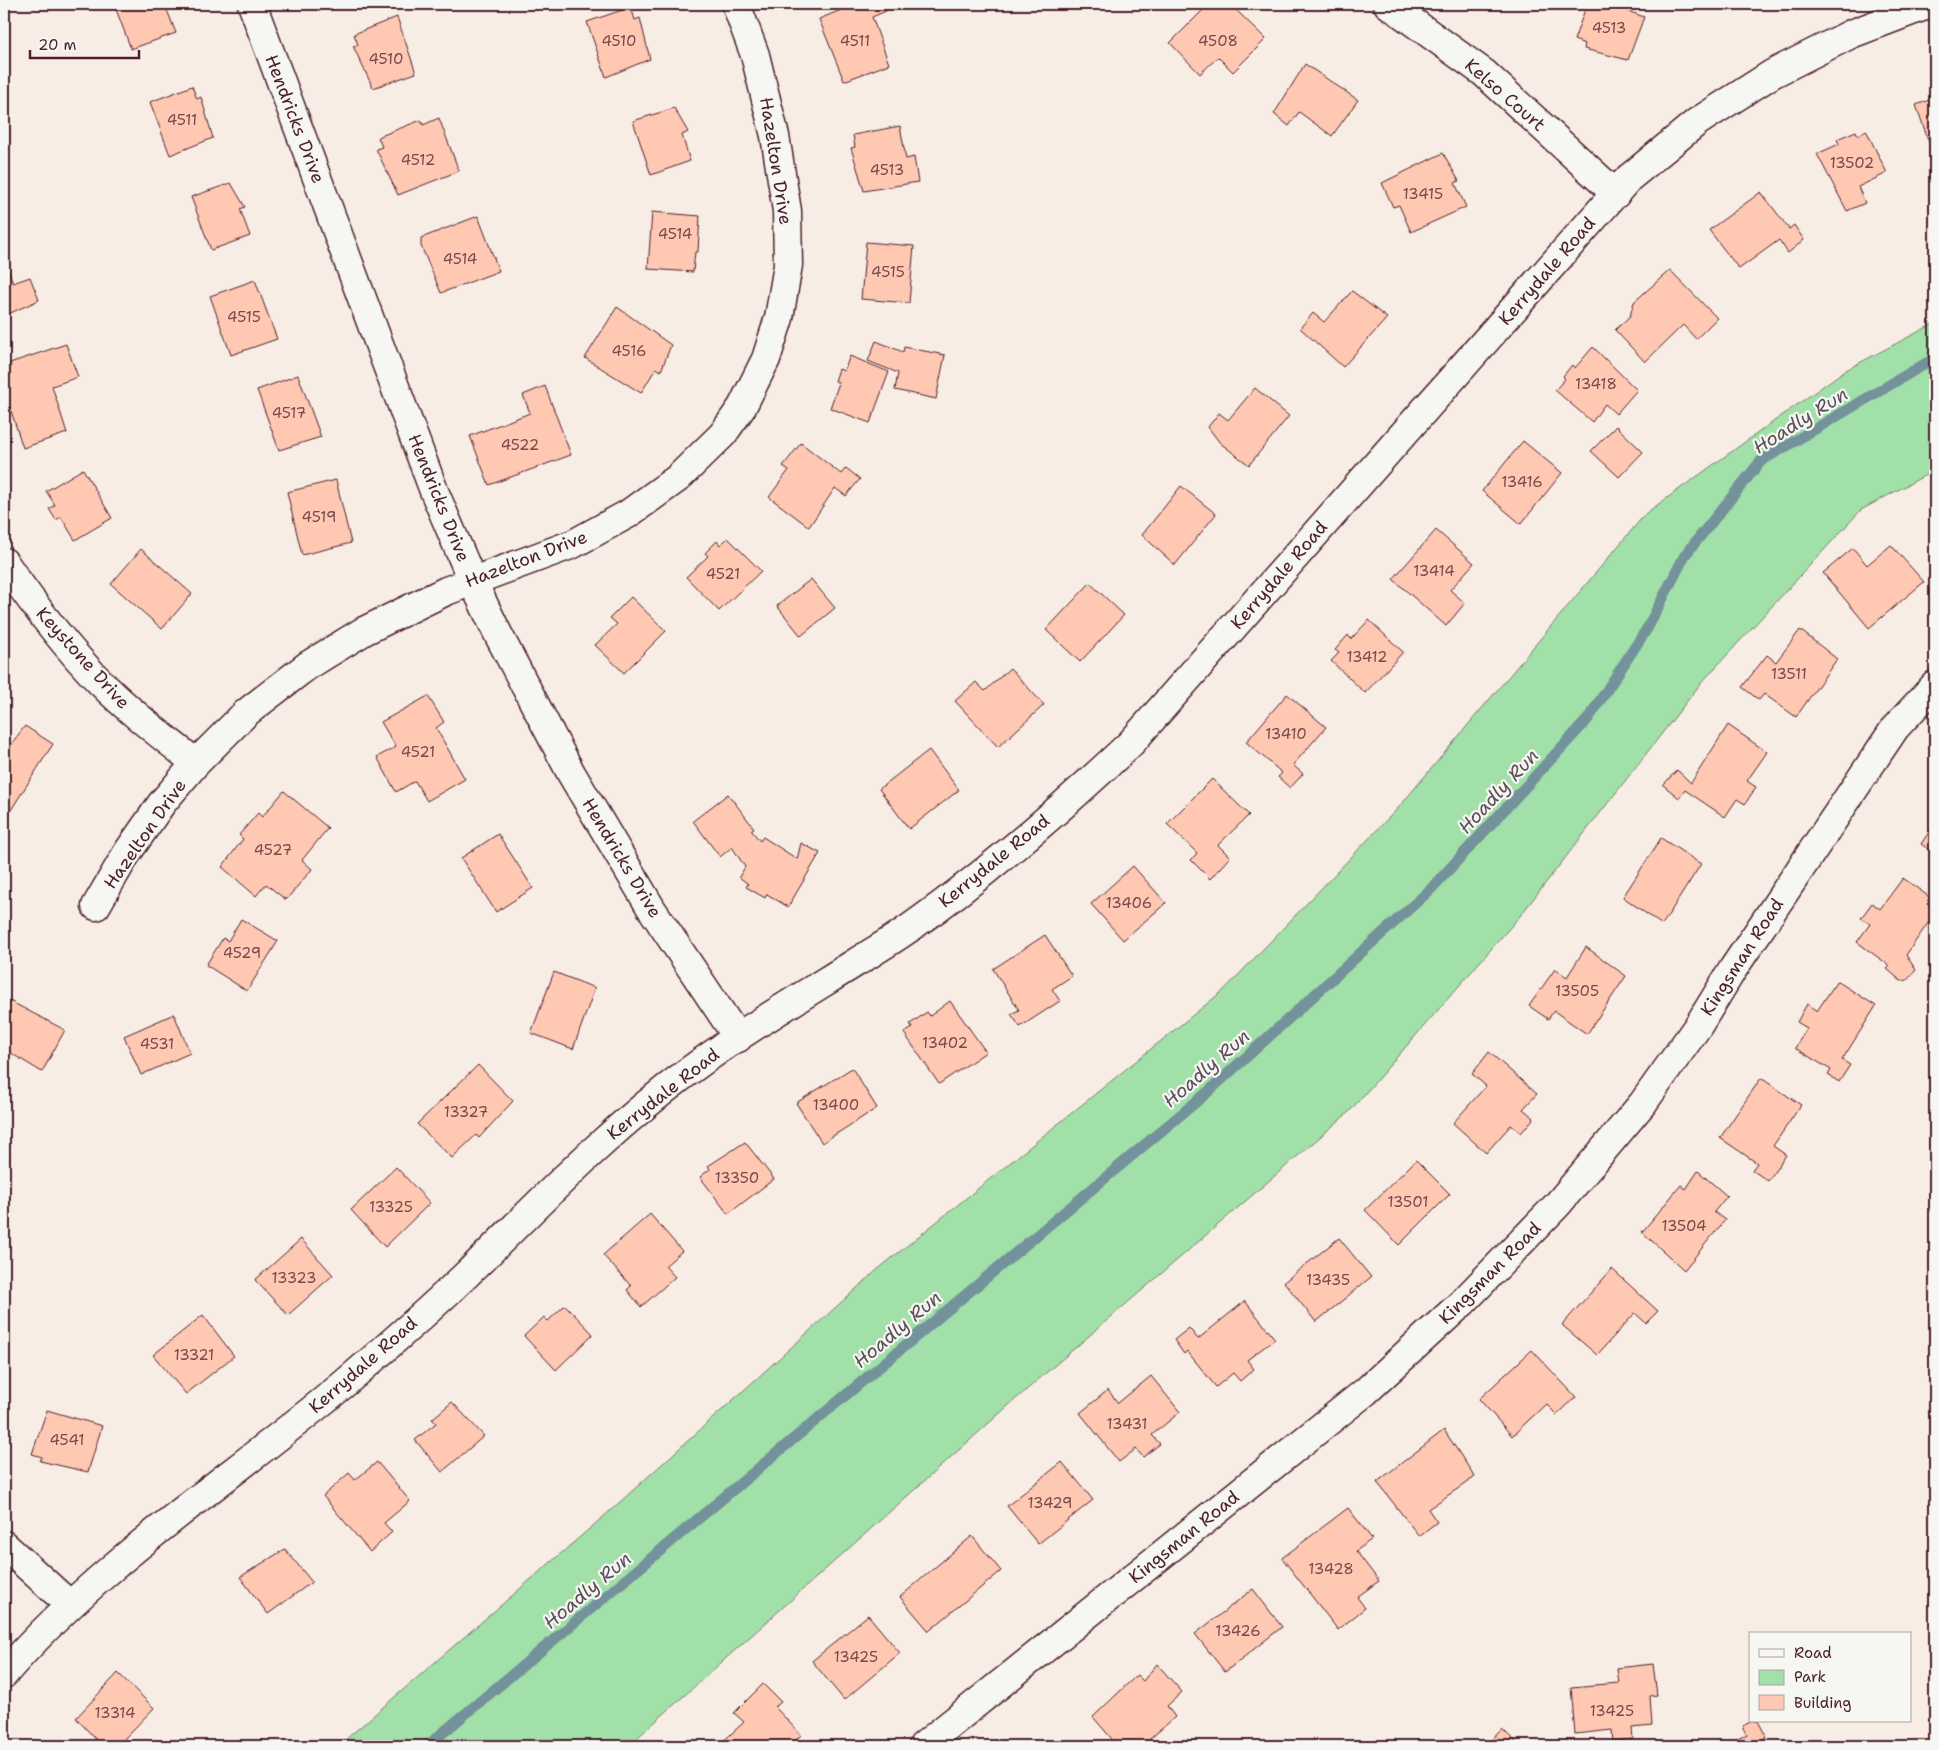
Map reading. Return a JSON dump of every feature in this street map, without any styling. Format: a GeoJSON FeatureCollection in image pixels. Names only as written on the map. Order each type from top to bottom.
{"type":"FeatureCollection","features":[{"type":"Feature","properties":{"kind":"street","name":"Hendricks Drive"},"geometry":{"type":"LineString","coordinates":[[252,4],[431,482],[472,580],[498,634],[571,773],[651,908],[738,1038]]}},
{"type":"Feature","properties":{"kind":"street","name":"Hazelton Drive"},"geometry":{"type":"LineString","coordinates":[[96,906],[132,846],[162,803],[196,763],[246,714],[307,666],[364,631],[446,591],[573,544],[628,514],[678,478],[723,434],[742,407],[766,358],[779,318],[788,265],[788,212],[775,136],[755,55],[736,4]]}},
{"type":"Feature","properties":{"kind":"street","name":"Kelso Court"},"geometry":{"type":"LineString","coordinates":[[1388,4],[1484,73],[1616,194]]}},
{"type":"Feature","properties":{"kind":"street","name":"Kerrydale Road"},"geometry":{"type":"LineString","coordinates":[[4,1674],[21,1654],[70,1605],[148,1538],[344,1383],[464,1277],[551,1189],[610,1134],[688,1071],[910,928],[1013,848],[1092,779],[1131,743],[1616,194],[1628,178],[1697,122],[1772,74],[1851,34],[1930,4]]}},
{"type":"Feature","properties":{"kind":"street","name":"Keystone Drive"},"geometry":{"type":"LineString","coordinates":[[4,562],[45,620],[99,681],[135,715],[196,763]]}},
{"type":"Feature","properties":{"kind":"street","name":"Kingsman Road"},"geometry":{"type":"LineString","coordinates":[[923,1746],[1364,1392],[1463,1302],[1557,1205],[1643,1104],[1698,1026],[1733,968],[1895,728],[1935,685]]}},
{"type":"Feature","properties":{"kind":"street"},"geometry":{"type":"LineString","coordinates":[[4,1545],[70,1605]]}},
{"type":"Feature","properties":{"kind":"green space"},"geometry":{"type":"Polygon","coordinates":[[[1935,323],[1935,470],[1861,510],[1702,682],[1520,916],[1349,1112],[1017,1398],[628,1746],[338,1746],[610,1511],[877,1270],[1224,990],[1399,807],[1646,513],[1844,371],[1935,323]]]}},
{"type":"Feature","properties":{"kind":"building"},"geometry":{"type":"Polygon","coordinates":[[[114,4],[167,4],[170,9],[167,10],[176,33],[131,49],[114,4]]]}},
{"type":"Feature","properties":{"kind":"building"},"geometry":{"type":"Polygon","coordinates":[[[856,4],[883,4],[886,11],[872,17],[889,64],[844,81],[819,19],[856,4]]]}},
{"type":"Feature","properties":{"kind":"building"},"geometry":{"type":"Polygon","coordinates":[[[1209,4],[1230,4],[1266,39],[1233,72],[1218,57],[1200,74],[1170,43],[1209,4]]]}},
{"type":"Feature","properties":{"kind":"building"},"geometry":{"type":"Polygon","coordinates":[[[1587,4],[1609,4],[1644,17],[1628,60],[1584,49],[1585,44],[1574,40],[1587,4]]]}},
{"type":"Feature","properties":{"kind":"building"},"geometry":{"type":"Polygon","coordinates":[[[631,7],[635,20],[640,18],[650,59],[606,77],[587,22],[631,7]]]}},
{"type":"Feature","properties":{"kind":"building"},"geometry":{"type":"Polygon","coordinates":[[[397,17],[416,73],[373,88],[353,46],[358,45],[354,34],[397,17]]]}},
{"type":"Feature","properties":{"kind":"building"},"geometry":{"type":"Polygon","coordinates":[[[1305,64],[1358,100],[1332,136],[1299,112],[1289,126],[1274,114],[1305,64]]]}},
{"type":"Feature","properties":{"kind":"building"},"geometry":{"type":"Polygon","coordinates":[[[192,86],[197,99],[201,97],[213,138],[170,155],[150,102],[192,86]]]}},
{"type":"Feature","properties":{"kind":"building"},"geometry":{"type":"Polygon","coordinates":[[[1935,98],[1935,150],[1932,151],[1916,105],[1935,98]]]}},
{"type":"Feature","properties":{"kind":"building"},"geometry":{"type":"Polygon","coordinates":[[[674,108],[688,132],[682,135],[690,161],[651,175],[633,121],[674,108]]]}},
{"type":"Feature","properties":{"kind":"building"},"geometry":{"type":"Polygon","coordinates":[[[439,118],[459,171],[398,195],[376,149],[382,147],[378,137],[421,120],[423,125],[439,118]]]}},
{"type":"Feature","properties":{"kind":"building"},"geometry":{"type":"Polygon","coordinates":[[[900,126],[906,159],[914,157],[918,182],[864,191],[851,148],[855,147],[853,135],[900,126]]]}},
{"type":"Feature","properties":{"kind":"building"},"geometry":{"type":"Polygon","coordinates":[[[1866,130],[1887,173],[1858,187],[1865,203],[1847,211],[1817,154],[1839,144],[1837,139],[1856,131],[1858,136],[1866,130]]]}},
{"type":"Feature","properties":{"kind":"building"},"geometry":{"type":"Polygon","coordinates":[[[1443,153],[1459,181],[1455,183],[1466,207],[1411,232],[1399,205],[1393,207],[1382,183],[1443,153]]]}},
{"type":"Feature","properties":{"kind":"building"},"geometry":{"type":"Polygon","coordinates":[[[231,183],[245,207],[240,209],[250,236],[211,250],[191,197],[231,183]]]}},
{"type":"Feature","properties":{"kind":"building"},"geometry":{"type":"Polygon","coordinates":[[[1761,192],[1789,229],[1794,225],[1804,240],[1788,253],[1779,240],[1739,269],[1709,230],[1761,192]]]}},
{"type":"Feature","properties":{"kind":"building"},"geometry":{"type":"Polygon","coordinates":[[[652,212],[700,216],[698,252],[695,252],[693,272],[648,269],[652,212]]]}},
{"type":"Feature","properties":{"kind":"building"},"geometry":{"type":"Polygon","coordinates":[[[478,216],[499,271],[441,293],[421,246],[421,238],[478,216]]]}},
{"type":"Feature","properties":{"kind":"building"},"geometry":{"type":"Polygon","coordinates":[[[866,242],[914,246],[909,303],[861,299],[866,242]]]}},
{"type":"Feature","properties":{"kind":"building"},"geometry":{"type":"Polygon","coordinates":[[[4,257],[13,283],[30,277],[39,300],[4,316],[4,257]]]}},
{"type":"Feature","properties":{"kind":"building"},"geometry":{"type":"Polygon","coordinates":[[[1670,270],[1717,318],[1696,339],[1683,325],[1645,362],[1615,330],[1630,316],[1634,302],[1670,270]]]}},
{"type":"Feature","properties":{"kind":"building"},"geometry":{"type":"Polygon","coordinates":[[[255,280],[277,339],[231,355],[210,296],[255,280]]]}},
{"type":"Feature","properties":{"kind":"building"},"geometry":{"type":"Polygon","coordinates":[[[1352,291],[1387,318],[1343,367],[1300,328],[1313,313],[1324,322],[1352,291]]]}},
{"type":"Feature","properties":{"kind":"building"},"geometry":{"type":"Polygon","coordinates":[[[617,307],[671,345],[661,371],[656,368],[641,393],[585,358],[617,307]]]}},
{"type":"Feature","properties":{"kind":"building"},"geometry":{"type":"Polygon","coordinates":[[[876,341],[903,352],[904,347],[945,355],[936,399],[895,390],[898,373],[868,361],[876,341]]]}},
{"type":"Feature","properties":{"kind":"building"},"geometry":{"type":"Polygon","coordinates":[[[66,344],[78,377],[52,386],[67,433],[23,448],[4,389],[4,365],[66,344]]]}},
{"type":"Feature","properties":{"kind":"building"},"geometry":{"type":"Polygon","coordinates":[[[1593,347],[1637,390],[1616,414],[1605,404],[1592,422],[1555,390],[1565,379],[1563,376],[1572,365],[1575,368],[1593,347]]]}},
{"type":"Feature","properties":{"kind":"building"},"geometry":{"type":"Polygon","coordinates":[[[850,356],[889,372],[870,423],[830,408],[839,383],[835,381],[839,369],[844,371],[850,356]]]}},
{"type":"Feature","properties":{"kind":"building"},"geometry":{"type":"Polygon","coordinates":[[[298,375],[321,437],[279,450],[257,390],[298,375]]]}},
{"type":"Feature","properties":{"kind":"building"},"geometry":{"type":"Polygon","coordinates":[[[545,386],[571,455],[489,485],[470,436],[530,413],[523,395],[545,386]]]}},
{"type":"Feature","properties":{"kind":"building"},"geometry":{"type":"Polygon","coordinates":[[[1255,388],[1289,416],[1249,465],[1220,443],[1208,427],[1219,413],[1228,420],[1255,388]]]}},
{"type":"Feature","properties":{"kind":"building"},"geometry":{"type":"Polygon","coordinates":[[[1616,426],[1643,452],[1619,477],[1591,451],[1616,426]]]}},
{"type":"Feature","properties":{"kind":"building"},"geometry":{"type":"Polygon","coordinates":[[[1523,441],[1562,473],[1521,524],[1482,491],[1523,441]]]}},
{"type":"Feature","properties":{"kind":"building"},"geometry":{"type":"Polygon","coordinates":[[[801,443],[841,474],[846,468],[860,479],[846,496],[835,488],[809,527],[769,497],[789,470],[783,466],[801,443]]]}},
{"type":"Feature","properties":{"kind":"building"},"geometry":{"type":"Polygon","coordinates":[[[83,469],[112,518],[75,540],[61,517],[56,520],[49,509],[55,505],[46,491],[83,469]]]}},
{"type":"Feature","properties":{"kind":"building"},"geometry":{"type":"Polygon","coordinates":[[[336,480],[351,543],[302,555],[287,492],[336,480]]]}},
{"type":"Feature","properties":{"kind":"building"},"geometry":{"type":"Polygon","coordinates":[[[1181,486],[1216,514],[1175,565],[1142,535],[1181,486]]]}},
{"type":"Feature","properties":{"kind":"building"},"geometry":{"type":"Polygon","coordinates":[[[1436,530],[1474,563],[1450,590],[1465,603],[1446,626],[1393,579],[1436,530]]]}},
{"type":"Feature","properties":{"kind":"building"},"geometry":{"type":"Polygon","coordinates":[[[728,538],[761,571],[719,611],[686,577],[708,556],[705,553],[717,541],[720,545],[728,538]]]}},
{"type":"Feature","properties":{"kind":"building"},"geometry":{"type":"Polygon","coordinates":[[[1891,545],[1924,582],[1869,628],[1823,573],[1853,548],[1867,565],[1891,545]]]}},
{"type":"Feature","properties":{"kind":"building"},"geometry":{"type":"Polygon","coordinates":[[[141,549],[192,594],[162,629],[111,584],[141,549]]]}},
{"type":"Feature","properties":{"kind":"building"},"geometry":{"type":"Polygon","coordinates":[[[811,579],[835,608],[801,636],[777,606],[811,579]]]}},
{"type":"Feature","properties":{"kind":"building"},"geometry":{"type":"Polygon","coordinates":[[[1090,583],[1124,615],[1080,662],[1046,630],[1090,583]]]}},
{"type":"Feature","properties":{"kind":"building"},"geometry":{"type":"Polygon","coordinates":[[[631,597],[666,631],[624,673],[595,645],[617,624],[610,618],[631,597]]]}},
{"type":"Feature","properties":{"kind":"building"},"geometry":{"type":"Polygon","coordinates":[[[1369,620],[1403,652],[1365,693],[1331,661],[1339,653],[1335,650],[1348,635],[1351,639],[1369,620]]]}},
{"type":"Feature","properties":{"kind":"building"},"geometry":{"type":"Polygon","coordinates":[[[1800,630],[1837,659],[1796,717],[1764,694],[1759,700],[1742,687],[1767,655],[1776,662],[1800,630]]]}},
{"type":"Feature","properties":{"kind":"building"},"geometry":{"type":"Polygon","coordinates":[[[1010,668],[1044,705],[998,747],[955,701],[976,682],[985,691],[1010,668]]]}},
{"type":"Feature","properties":{"kind":"building"},"geometry":{"type":"Polygon","coordinates":[[[1287,694],[1326,727],[1293,765],[1303,774],[1290,788],[1278,777],[1282,773],[1246,742],[1287,694]]]}},
{"type":"Feature","properties":{"kind":"building"},"geometry":{"type":"Polygon","coordinates":[[[428,696],[444,722],[436,728],[465,779],[427,801],[415,781],[396,792],[377,757],[396,747],[381,722],[428,696]]]}},
{"type":"Feature","properties":{"kind":"building"},"geometry":{"type":"Polygon","coordinates":[[[1728,725],[1767,752],[1747,781],[1756,787],[1745,804],[1737,799],[1725,817],[1685,790],[1679,798],[1663,785],[1677,770],[1691,783],[1728,725]]]}},
{"type":"Feature","properties":{"kind":"building"},"geometry":{"type":"Polygon","coordinates":[[[25,726],[53,744],[4,821],[4,751],[25,726]]]}},
{"type":"Feature","properties":{"kind":"building"},"geometry":{"type":"Polygon","coordinates":[[[929,750],[959,790],[909,829],[879,789],[929,750]]]}},
{"type":"Feature","properties":{"kind":"building"},"geometry":{"type":"Polygon","coordinates":[[[1212,779],[1249,815],[1218,845],[1230,857],[1210,879],[1191,860],[1197,853],[1167,824],[1212,779]]]}},
{"type":"Feature","properties":{"kind":"building"},"geometry":{"type":"Polygon","coordinates":[[[284,791],[328,828],[302,860],[312,869],[286,900],[266,884],[256,896],[222,867],[243,839],[239,835],[258,813],[262,817],[284,791]]]}},
{"type":"Feature","properties":{"kind":"building"},"geometry":{"type":"Polygon","coordinates":[[[728,794],[754,828],[751,830],[760,841],[763,837],[797,859],[801,843],[820,853],[788,907],[767,894],[765,898],[746,887],[748,884],[739,877],[745,867],[732,847],[720,857],[693,821],[728,794]]]}},
{"type":"Feature","properties":{"kind":"building"},"geometry":{"type":"Polygon","coordinates":[[[1935,823],[1935,854],[1921,844],[1935,823]]]}},
{"type":"Feature","properties":{"kind":"building"},"geometry":{"type":"Polygon","coordinates":[[[498,834],[533,888],[496,912],[461,858],[498,834]]]}},
{"type":"Feature","properties":{"kind":"building"},"geometry":{"type":"Polygon","coordinates":[[[1661,838],[1701,864],[1662,925],[1623,897],[1661,838]]]}},
{"type":"Feature","properties":{"kind":"building"},"geometry":{"type":"Polygon","coordinates":[[[1133,866],[1166,903],[1123,940],[1091,904],[1133,866]]]}},
{"type":"Feature","properties":{"kind":"building"},"geometry":{"type":"Polygon","coordinates":[[[1903,878],[1935,901],[1935,913],[1906,955],[1916,970],[1907,980],[1901,981],[1887,969],[1890,966],[1857,942],[1870,924],[1861,918],[1872,903],[1880,909],[1903,878]]]}},
{"type":"Feature","properties":{"kind":"building"},"geometry":{"type":"Polygon","coordinates":[[[241,919],[278,941],[247,991],[206,965],[223,938],[228,941],[241,919]]]}},
{"type":"Feature","properties":{"kind":"building"},"geometry":{"type":"Polygon","coordinates":[[[1045,935],[1072,976],[1052,989],[1060,1001],[1020,1027],[1011,1014],[1019,1010],[993,969],[1045,935]]]}},
{"type":"Feature","properties":{"kind":"building"},"geometry":{"type":"Polygon","coordinates":[[[1586,947],[1626,976],[1587,1034],[1554,1011],[1548,1019],[1529,1006],[1555,969],[1567,977],[1586,947]]]}},
{"type":"Feature","properties":{"kind":"building"},"geometry":{"type":"Polygon","coordinates":[[[554,972],[595,988],[573,1049],[531,1033],[554,972]]]}},
{"type":"Feature","properties":{"kind":"building"},"geometry":{"type":"Polygon","coordinates":[[[1837,981],[1876,1006],[1842,1060],[1850,1065],[1839,1082],[1828,1075],[1831,1070],[1795,1048],[1807,1028],[1797,1022],[1807,1004],[1817,1011],[1837,981]]]}},
{"type":"Feature","properties":{"kind":"building"},"geometry":{"type":"Polygon","coordinates":[[[4,998],[65,1030],[42,1072],[4,1049],[4,998]]]}},
{"type":"Feature","properties":{"kind":"building"},"geometry":{"type":"Polygon","coordinates":[[[950,1001],[986,1052],[939,1084],[904,1033],[913,1028],[910,1024],[927,1012],[930,1016],[950,1001]]]}},
{"type":"Feature","properties":{"kind":"building"},"geometry":{"type":"Polygon","coordinates":[[[174,1014],[190,1053],[141,1075],[124,1036],[174,1014]]]}},
{"type":"Feature","properties":{"kind":"building"},"geometry":{"type":"Polygon","coordinates":[[[1489,1052],[1537,1094],[1523,1109],[1534,1118],[1521,1133],[1511,1125],[1486,1153],[1453,1123],[1486,1086],[1472,1074],[1489,1052]]]}},
{"type":"Feature","properties":{"kind":"building"},"geometry":{"type":"Polygon","coordinates":[[[478,1065],[513,1101],[479,1138],[476,1135],[452,1158],[417,1124],[478,1065]]]}},
{"type":"Feature","properties":{"kind":"building"},"geometry":{"type":"Polygon","coordinates":[[[852,1068],[877,1108],[822,1143],[796,1103],[852,1068]]]}},
{"type":"Feature","properties":{"kind":"building"},"geometry":{"type":"Polygon","coordinates":[[[1761,1078],[1801,1105],[1773,1146],[1786,1155],[1768,1181],[1752,1170],[1757,1163],[1720,1138],[1761,1078]]]}},
{"type":"Feature","properties":{"kind":"building"},"geometry":{"type":"Polygon","coordinates":[[[745,1142],[774,1179],[728,1214],[700,1177],[710,1169],[708,1166],[745,1142]]]}},
{"type":"Feature","properties":{"kind":"building"},"geometry":{"type":"Polygon","coordinates":[[[1416,1160],[1450,1194],[1399,1245],[1365,1210],[1416,1160]]]}},
{"type":"Feature","properties":{"kind":"building"},"geometry":{"type":"Polygon","coordinates":[[[396,1167],[430,1203],[385,1247],[351,1210],[396,1167]]]}},
{"type":"Feature","properties":{"kind":"building"},"geometry":{"type":"Polygon","coordinates":[[[1698,1171],[1727,1196],[1714,1212],[1725,1220],[1684,1270],[1642,1232],[1681,1185],[1686,1189],[1698,1171]]]}},
{"type":"Feature","properties":{"kind":"building"},"geometry":{"type":"Polygon","coordinates":[[[650,1214],[682,1251],[665,1266],[675,1277],[641,1307],[627,1290],[631,1286],[603,1255],[650,1214]]]}},
{"type":"Feature","properties":{"kind":"building"},"geometry":{"type":"Polygon","coordinates":[[[1339,1238],[1371,1277],[1316,1322],[1284,1282],[1339,1238]]]}},
{"type":"Feature","properties":{"kind":"building"},"geometry":{"type":"Polygon","coordinates":[[[301,1239],[333,1275],[288,1315],[255,1280],[301,1239]]]}},
{"type":"Feature","properties":{"kind":"building"},"geometry":{"type":"Polygon","coordinates":[[[1612,1269],[1658,1311],[1646,1323],[1635,1313],[1597,1355],[1562,1325],[1612,1269]]]}},
{"type":"Feature","properties":{"kind":"building"},"geometry":{"type":"Polygon","coordinates":[[[1245,1301],[1275,1339],[1247,1360],[1254,1369],[1240,1381],[1233,1373],[1216,1387],[1187,1351],[1184,1354],[1174,1340],[1189,1328],[1198,1339],[1245,1301]]]}},
{"type":"Feature","properties":{"kind":"building"},"geometry":{"type":"Polygon","coordinates":[[[565,1305],[593,1334],[556,1370],[524,1336],[544,1317],[548,1321],[565,1305]]]}},
{"type":"Feature","properties":{"kind":"building"},"geometry":{"type":"Polygon","coordinates":[[[203,1315],[234,1356],[186,1394],[153,1355],[203,1315]]]}},
{"type":"Feature","properties":{"kind":"building"},"geometry":{"type":"Polygon","coordinates":[[[1532,1350],[1576,1397],[1557,1415],[1546,1404],[1512,1436],[1479,1399],[1532,1350]]]}},
{"type":"Feature","properties":{"kind":"building"},"geometry":{"type":"Polygon","coordinates":[[[1151,1376],[1180,1412],[1152,1435],[1160,1444],[1143,1457],[1136,1449],[1119,1462],[1080,1413],[1108,1390],[1118,1403],[1151,1376]]]}},
{"type":"Feature","properties":{"kind":"building"},"geometry":{"type":"Polygon","coordinates":[[[452,1402],[484,1436],[442,1472],[415,1440],[436,1423],[432,1419],[452,1402]]]}},
{"type":"Feature","properties":{"kind":"building"},"geometry":{"type":"Polygon","coordinates":[[[47,1410],[102,1426],[88,1472],[40,1461],[42,1457],[32,1454],[47,1410]]]}},
{"type":"Feature","properties":{"kind":"building"},"geometry":{"type":"Polygon","coordinates":[[[1444,1430],[1475,1477],[1428,1509],[1437,1522],[1419,1536],[1377,1482],[1444,1430]]]}},
{"type":"Feature","properties":{"kind":"building"},"geometry":{"type":"Polygon","coordinates":[[[377,1462],[410,1501],[384,1523],[392,1532],[370,1552],[323,1496],[349,1473],[355,1480],[377,1462]]]}},
{"type":"Feature","properties":{"kind":"building"},"geometry":{"type":"Polygon","coordinates":[[[1062,1462],[1093,1500],[1038,1544],[1007,1506],[1062,1462]]]}},
{"type":"Feature","properties":{"kind":"building"},"geometry":{"type":"Polygon","coordinates":[[[1348,1508],[1372,1539],[1356,1551],[1379,1581],[1357,1597],[1365,1608],[1338,1630],[1282,1558],[1348,1508]]]}},
{"type":"Feature","properties":{"kind":"building"},"geometry":{"type":"Polygon","coordinates":[[[972,1536],[1001,1571],[929,1631],[900,1597],[972,1536]]]}},
{"type":"Feature","properties":{"kind":"building"},"geometry":{"type":"Polygon","coordinates":[[[285,1549],[312,1582],[268,1614],[240,1577],[285,1549]]]}},
{"type":"Feature","properties":{"kind":"building"},"geometry":{"type":"Polygon","coordinates":[[[1253,1589],[1282,1627],[1225,1672],[1195,1634],[1253,1589]]]}},
{"type":"Feature","properties":{"kind":"building"},"geometry":{"type":"Polygon","coordinates":[[[868,1615],[900,1653],[844,1700],[812,1661],[868,1615]]]}},
{"type":"Feature","properties":{"kind":"building"},"geometry":{"type":"Polygon","coordinates":[[[1157,1664],[1182,1692],[1167,1706],[1175,1717],[1142,1746],[1118,1746],[1093,1717],[1137,1675],[1143,1681],[1157,1664]]]}},
{"type":"Feature","properties":{"kind":"building"},"geometry":{"type":"Polygon","coordinates":[[[1653,1664],[1657,1695],[1650,1696],[1652,1726],[1632,1728],[1633,1739],[1613,1741],[1612,1730],[1575,1734],[1571,1687],[1619,1683],[1617,1668],[1653,1664]]]}},
{"type":"Feature","properties":{"kind":"building"},"geometry":{"type":"Polygon","coordinates":[[[118,1673],[154,1708],[122,1741],[127,1746],[102,1746],[76,1718],[118,1673]]]}},
{"type":"Feature","properties":{"kind":"building"},"geometry":{"type":"Polygon","coordinates":[[[763,1684],[781,1702],[775,1707],[801,1735],[790,1746],[718,1746],[744,1722],[734,1713],[763,1684]]]}},
{"type":"Feature","properties":{"kind":"building"},"geometry":{"type":"Polygon","coordinates":[[[1750,1722],[1759,1722],[1767,1738],[1753,1746],[1725,1746],[1747,1734],[1743,1726],[1750,1722]]]}},
{"type":"Feature","properties":{"kind":"building"},"geometry":{"type":"Polygon","coordinates":[[[1502,1729],[1520,1746],[1486,1746],[1502,1729]]]}},
{"type":"Feature","properties":{"kind":"waterway","name":"Hoadly Run"},"geometry":{"type":"LineString","coordinates":[[427,1746],[1209,1091],[1431,889],[1588,719],[1648,627],[1685,555],[1761,461],[1935,358]]}}]}
